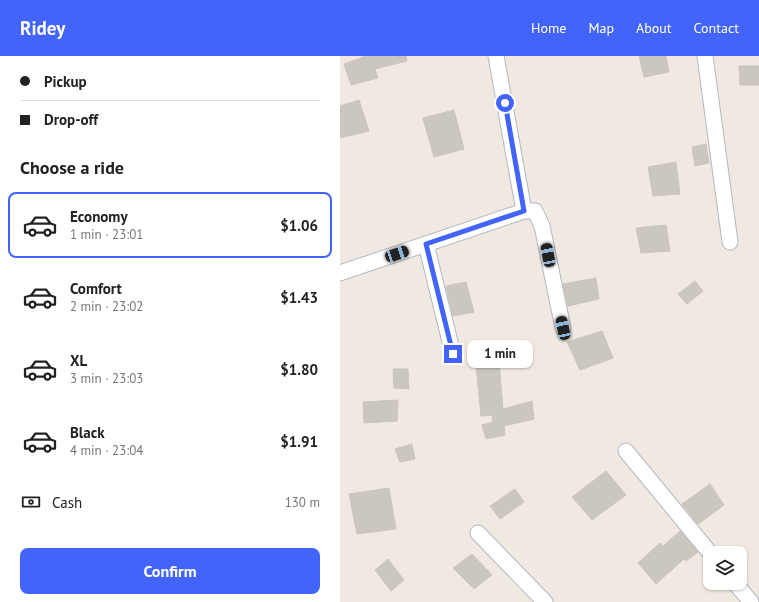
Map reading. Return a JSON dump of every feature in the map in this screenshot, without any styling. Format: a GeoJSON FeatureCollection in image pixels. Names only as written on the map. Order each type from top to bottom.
{"type":"FeatureCollection","features":[{"type":"Feature","properties":{"kind":"street"},"geometry":{"type":"LineString","coordinates":[[496,56],[524,211]]}},
{"type":"Feature","properties":{"kind":"street"},"geometry":{"type":"LineString","coordinates":[[705,56],[730,242]]}},
{"type":"Feature","properties":{"kind":"street"},"geometry":{"type":"LineString","coordinates":[[340,273],[524,211],[535,211],[542,226],[563,328]]}},
{"type":"Feature","properties":{"kind":"street"},"geometry":{"type":"LineString","coordinates":[[426,244],[453,354]]}},
{"type":"Feature","properties":{"kind":"street"},"geometry":{"type":"LineString","coordinates":[[626,451],[704,546]]}},
{"type":"Feature","properties":{"kind":"street"},"geometry":{"type":"LineString","coordinates":[[478,533],[545,602]]}},
{"type":"Feature","properties":{"kind":"street"},"geometry":{"type":"LineString","coordinates":[[741,590],[751,602]]}},
{"type":"Feature","properties":{"kind":"building"},"geometry":{"type":"Polygon","coordinates":[[[366,56],[406,56],[407,61],[375,69],[378,78],[351,85],[344,64],[366,56]]]}},
{"type":"Feature","properties":{"kind":"building"},"geometry":{"type":"Polygon","coordinates":[[[639,56],[666,56],[669,72],[644,77],[639,56]]]}},
{"type":"Feature","properties":{"kind":"building"},"geometry":{"type":"Polygon","coordinates":[[[739,66],[759,66],[759,85],[740,85],[739,66]]]}},
{"type":"Feature","properties":{"kind":"building"},"geometry":{"type":"Polygon","coordinates":[[[359,100],[369,131],[340,138],[340,106],[359,100]]]}},
{"type":"Feature","properties":{"kind":"building"},"geometry":{"type":"Polygon","coordinates":[[[454,110],[464,149],[434,157],[423,118],[454,110]]]}},
{"type":"Feature","properties":{"kind":"building"},"geometry":{"type":"Polygon","coordinates":[[[706,144],[709,163],[695,166],[692,147],[706,144]]]}},
{"type":"Feature","properties":{"kind":"building"},"geometry":{"type":"Polygon","coordinates":[[[676,162],[680,194],[653,196],[648,167],[676,162]]]}},
{"type":"Feature","properties":{"kind":"building"},"geometry":{"type":"Polygon","coordinates":[[[666,225],[670,251],[641,253],[636,228],[666,225]]]}},
{"type":"Feature","properties":{"kind":"building"},"geometry":{"type":"Polygon","coordinates":[[[596,278],[599,299],[568,306],[563,284],[596,278]]]}},
{"type":"Feature","properties":{"kind":"building"},"geometry":{"type":"Polygon","coordinates":[[[695,281],[703,291],[687,304],[678,294],[695,281]]]}},
{"type":"Feature","properties":{"kind":"building"},"geometry":{"type":"Polygon","coordinates":[[[466,282],[474,312],[453,316],[446,286],[466,282]]]}},
{"type":"Feature","properties":{"kind":"building"},"geometry":{"type":"Polygon","coordinates":[[[602,331],[613,358],[580,370],[567,342],[602,331]]]}},
{"type":"Feature","properties":{"kind":"building"},"geometry":{"type":"Polygon","coordinates":[[[499,362],[503,409],[532,401],[534,419],[504,426],[505,435],[486,439],[482,425],[493,422],[492,415],[481,416],[476,365],[499,362]]]}},
{"type":"Feature","properties":{"kind":"building"},"geometry":{"type":"Polygon","coordinates":[[[393,369],[408,369],[409,389],[394,388],[393,369]]]}},
{"type":"Feature","properties":{"kind":"building"},"geometry":{"type":"Polygon","coordinates":[[[398,400],[397,421],[364,423],[363,402],[398,400]]]}},
{"type":"Feature","properties":{"kind":"building"},"geometry":{"type":"Polygon","coordinates":[[[412,444],[415,459],[400,462],[395,449],[412,444]]]}},
{"type":"Feature","properties":{"kind":"building"},"geometry":{"type":"Polygon","coordinates":[[[606,471],[626,495],[592,520],[572,497],[606,471]]]}},
{"type":"Feature","properties":{"kind":"building"},"geometry":{"type":"Polygon","coordinates":[[[710,484],[724,505],[698,524],[682,504],[710,484]]]}},
{"type":"Feature","properties":{"kind":"building"},"geometry":{"type":"Polygon","coordinates":[[[389,488],[396,529],[357,534],[349,494],[389,488]]]}},
{"type":"Feature","properties":{"kind":"building"},"geometry":{"type":"Polygon","coordinates":[[[515,489],[524,502],[500,519],[490,506],[515,489]]]}},
{"type":"Feature","properties":{"kind":"building"},"geometry":{"type":"Polygon","coordinates":[[[680,531],[698,552],[686,561],[684,559],[656,584],[638,563],[660,543],[663,546],[680,531]]]}},
{"type":"Feature","properties":{"kind":"building"},"geometry":{"type":"Polygon","coordinates":[[[472,554],[492,575],[474,589],[453,568],[472,554]]]}},
{"type":"Feature","properties":{"kind":"building"},"geometry":{"type":"Polygon","coordinates":[[[388,559],[404,580],[391,591],[375,570],[388,559]]]}},
{"type":"Feature","properties":{"kind":"route"},"geometry":{"type":"LineString","coordinates":[[453,354],[426,244],[524,211],[505,103]]}}]}
